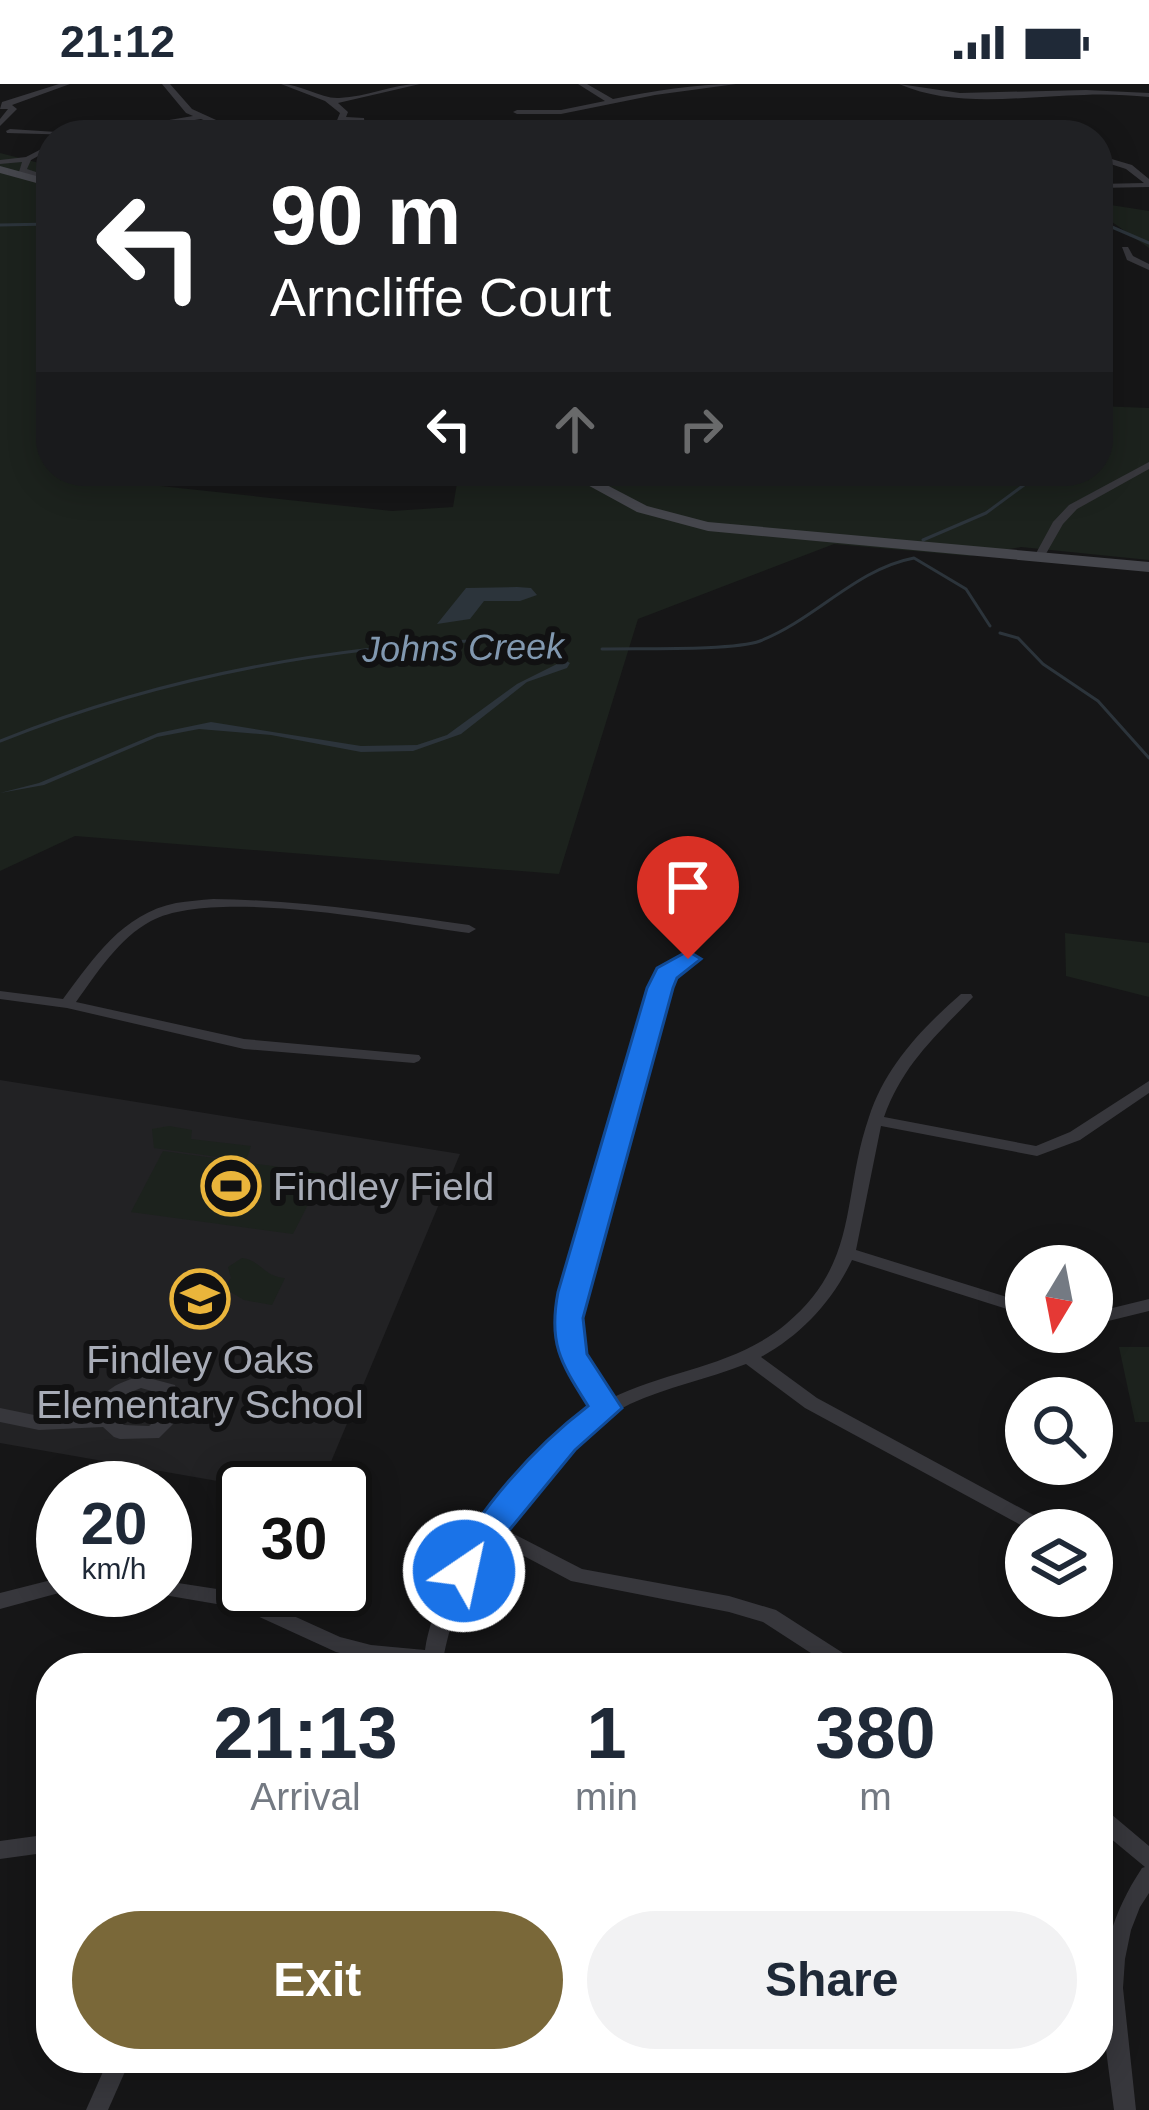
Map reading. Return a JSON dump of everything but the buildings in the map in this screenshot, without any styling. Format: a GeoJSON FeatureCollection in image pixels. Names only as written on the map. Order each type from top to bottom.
{"type":"FeatureCollection","features":[{"type":"Feature","properties":{"kind":"main road"},"geometry":{"type":"LineString","coordinates":[[0,166],[36,177]]}},
{"type":"Feature","properties":{"kind":"main road"},"geometry":{"type":"LineString","coordinates":[[599,486],[642,508],[707,526],[1149,567]]}},
{"type":"Feature","properties":{"kind":"street"},"geometry":{"type":"LineString","coordinates":[[3,104],[66,84]]}},
{"type":"Feature","properties":{"kind":"street"},"geometry":{"type":"LineString","coordinates":[[166,84],[209,120]]}},
{"type":"Feature","properties":{"kind":"street"},"geometry":{"type":"LineString","coordinates":[[178,98],[191,84]]}},
{"type":"Feature","properties":{"kind":"street"},"geometry":{"type":"LineString","coordinates":[[285,84],[333,102],[344,112],[343,118],[361,120]]}},
{"type":"Feature","properties":{"kind":"street"},"geometry":{"type":"LineString","coordinates":[[333,102],[416,84]]}},
{"type":"Feature","properties":{"kind":"street"},"geometry":{"type":"LineString","coordinates":[[582,84],[611,101]]}},
{"type":"Feature","properties":{"kind":"street"},"geometry":{"type":"LineString","coordinates":[[517,112],[561,112],[732,84]]}},
{"type":"Feature","properties":{"kind":"street"},"geometry":{"type":"LineString","coordinates":[[903,84],[955,94],[1088,86],[1149,94]]}},
{"type":"Feature","properties":{"kind":"street"},"geometry":{"type":"LineString","coordinates":[[3,104],[13,110],[3,127]]}},
{"type":"Feature","properties":{"kind":"street"},"geometry":{"type":"LineString","coordinates":[[174,120],[200,116]]}},
{"type":"Feature","properties":{"kind":"street"},"geometry":{"type":"LineString","coordinates":[[3,127],[36,131]]}},
{"type":"Feature","properties":{"kind":"street"},"geometry":{"type":"LineString","coordinates":[[3,127],[36,139]]}},
{"type":"Feature","properties":{"kind":"street"},"geometry":{"type":"LineString","coordinates":[[0,166],[36,154]]}},
{"type":"Feature","properties":{"kind":"street"},"geometry":{"type":"LineString","coordinates":[[28,159],[22,170],[36,176]]}},
{"type":"Feature","properties":{"kind":"street"},"geometry":{"type":"LineString","coordinates":[[1113,162],[1129,167],[1149,184]]}},
{"type":"Feature","properties":{"kind":"street"},"geometry":{"type":"LineString","coordinates":[[1113,185],[1149,184]]}},
{"type":"Feature","properties":{"kind":"street"},"geometry":{"type":"LineString","coordinates":[[1125,249],[1130,258],[1149,267]]}},
{"type":"Feature","properties":{"kind":"street"},"geometry":{"type":"LineString","coordinates":[[1113,485],[1149,465]]}},
{"type":"Feature","properties":{"kind":"street"},"geometry":{"type":"LineString","coordinates":[[1039,557],[1058,522],[1112,486]]}},
{"type":"Feature","properties":{"kind":"street"},"geometry":{"type":"LineString","coordinates":[[67,1004],[128,930],[184,902],[226,901],[470,929]]}},
{"type":"Feature","properties":{"kind":"street"},"geometry":{"type":"LineString","coordinates":[[607,1408],[572,1356],[570,1305],[660,988],[666,974],[688,959]]}},
{"type":"Feature","properties":{"kind":"street"},"geometry":{"type":"LineString","coordinates":[[0,995],[67,1004],[230,1042],[414,1058]]}},
{"type":"Feature","properties":{"kind":"street"},"geometry":{"type":"LineString","coordinates":[[435,1653],[445,1612],[490,1530],[564,1442],[607,1408],[749,1358],[790,1331],[820,1301],[850,1254],[875,1120],[903,1065],[940,1019],[965,997]]}},
{"type":"Feature","properties":{"kind":"street"},"geometry":{"type":"LineString","coordinates":[[875,1120],[1037,1151],[1075,1136],[1149,1086]]}},
{"type":"Feature","properties":{"kind":"street"},"geometry":{"type":"LineString","coordinates":[[850,1254],[1005,1302]]}},
{"type":"Feature","properties":{"kind":"street"},"geometry":{"type":"LineString","coordinates":[[1113,1313],[1149,1305]]}},
{"type":"Feature","properties":{"kind":"street"},"geometry":{"type":"LineString","coordinates":[[749,1358],[811,1403],[1007,1509]]}},
{"type":"Feature","properties":{"kind":"street"},"geometry":{"type":"LineString","coordinates":[[0,1415],[39,1423],[107,1420]]}},
{"type":"Feature","properties":{"kind":"street"},"geometry":{"type":"LineString","coordinates":[[490,1530],[578,1576],[769,1616],[827,1653]]}},
{"type":"Feature","properties":{"kind":"street"},"geometry":{"type":"LineString","coordinates":[[0,1600],[36,1591]]}},
{"type":"Feature","properties":{"kind":"street"},"geometry":{"type":"LineString","coordinates":[[192,1593],[243,1601],[336,1644],[371,1653]]}},
{"type":"Feature","properties":{"kind":"street"},"geometry":{"type":"LineString","coordinates":[[1113,1828],[1149,1859]]}},
{"type":"Feature","properties":{"kind":"street"},"geometry":{"type":"LineString","coordinates":[[0,1850],[36,1845]]}},
{"type":"Feature","properties":{"kind":"street"},"geometry":{"type":"LineString","coordinates":[[1113,1967],[1122,1920],[1149,1875]]}},
{"type":"Feature","properties":{"kind":"street"},"geometry":{"type":"LineString","coordinates":[[1113,1997],[1125,2110]]}},
{"type":"Feature","properties":{"kind":"street"},"geometry":{"type":"LineString","coordinates":[[97,2110],[113,2073]]}},
{"type":"Feature","properties":{"kind":"shaded area"},"geometry":{"type":"Polygon","coordinates":[[[0,153],[36,162],[36,486],[160,486],[392,511],[453,507],[456,486],[1113,486],[1113,407],[1149,408],[1149,560],[1021,547],[970,556],[834,544],[638,619],[559,874],[75,836],[0,871],[0,153]]]}},
{"type":"Feature","properties":{"kind":"shaded area"},"geometry":{"type":"Polygon","coordinates":[[[1113,205],[1149,211],[1149,248],[1113,223],[1113,205]]]}},
{"type":"Feature","properties":{"kind":"shaded area"},"geometry":{"type":"Polygon","coordinates":[[[466,588],[531,588],[537,595],[520,601],[484,601],[470,619],[437,624],[466,588]]]}},
{"type":"Feature","properties":{"kind":"shaded area"},"geometry":{"type":"Polygon","coordinates":[[[565,660],[570,663],[567,668],[527,682],[461,734],[413,751],[361,752],[271,735],[199,729],[157,737],[44,785],[0,793],[39,783],[158,733],[211,722],[361,746],[417,745],[447,735],[517,684],[565,660]]]}},
{"type":"Feature","properties":{"kind":"shaded area"},"geometry":{"type":"Polygon","coordinates":[[[1065,933],[1149,943],[1149,997],[1066,976],[1065,933]]]}},
{"type":"Feature","properties":{"kind":"shaded area","name":"Findley Oaks Elementary School"},"geometry":{"type":"Polygon","coordinates":[[[0,1080],[460,1154],[331,1461],[216,1461],[216,1481],[192,1476],[192,1461],[103,1461],[0,1443],[0,1080]]]}},
{"type":"Feature","properties":{"kind":"shaded area"},"geometry":{"type":"Polygon","coordinates":[[[152,1129],[192,1130],[191,1139],[251,1146],[246,1161],[154,1148],[152,1129]]]}},
{"type":"Feature","properties":{"kind":"shaded area","name":"Findley Field"},"geometry":{"type":"Polygon","coordinates":[[[163,1151],[324,1173],[293,1234],[131,1212],[163,1151]]]}},
{"type":"Feature","properties":{"kind":"shaded area"},"geometry":{"type":"Polygon","coordinates":[[[242,1258],[285,1278],[272,1305],[244,1300],[224,1288],[231,1278],[228,1267],[242,1258]]]}},
{"type":"Feature","properties":{"kind":"shaded area"},"geometry":{"type":"Polygon","coordinates":[[[1119,1347],[1149,1347],[1149,1422],[1135,1422],[1119,1347]]]}},
{"type":"Feature","properties":{"kind":"waterway"},"geometry":{"type":"LineString","coordinates":[[0,225],[36,224]]}},
{"type":"Feature","properties":{"kind":"waterway","name":"Johns Creek"},"geometry":{"type":"LineString","coordinates":[[1113,227],[1149,243]]}},
{"type":"Feature","properties":{"kind":"waterway","name":"Johns Creek"},"geometry":{"type":"LineString","coordinates":[[923,540],[986,513],[1023,486]]}},
{"type":"Feature","properties":{"kind":"waterway","name":"Johns Creek"},"geometry":{"type":"LineString","coordinates":[[602,649],[708,648],[760,641],[873,573],[914,558],[966,589],[990,626]]}},
{"type":"Feature","properties":{"kind":"waterway"},"geometry":{"type":"LineString","coordinates":[[1000,633],[1018,638],[1043,664],[1098,701],[1149,758]]}},
{"type":"Feature","properties":{"kind":"waterway","name":"Johns Creek"},"geometry":{"type":"LineString","coordinates":[[0,741],[119,700],[240,670],[364,650],[490,640]]}},
{"type":"Feature","properties":{"kind":"place","name":"Findley Field"},"geometry":{"type":"Point","coordinates":[231,1186]}},
{"type":"Feature","properties":{"kind":"place","name":"Findley Oaks Elementary School"},"geometry":{"type":"Point","coordinates":[200,1299]}},
{"type":"Feature","properties":{"kind":"route"},"geometry":{"type":"LineString","coordinates":[[464,1571],[490,1530],[564,1442],[607,1408],[572,1356],[568,1318],[660,988],[666,974],[688,959]]}}]}
